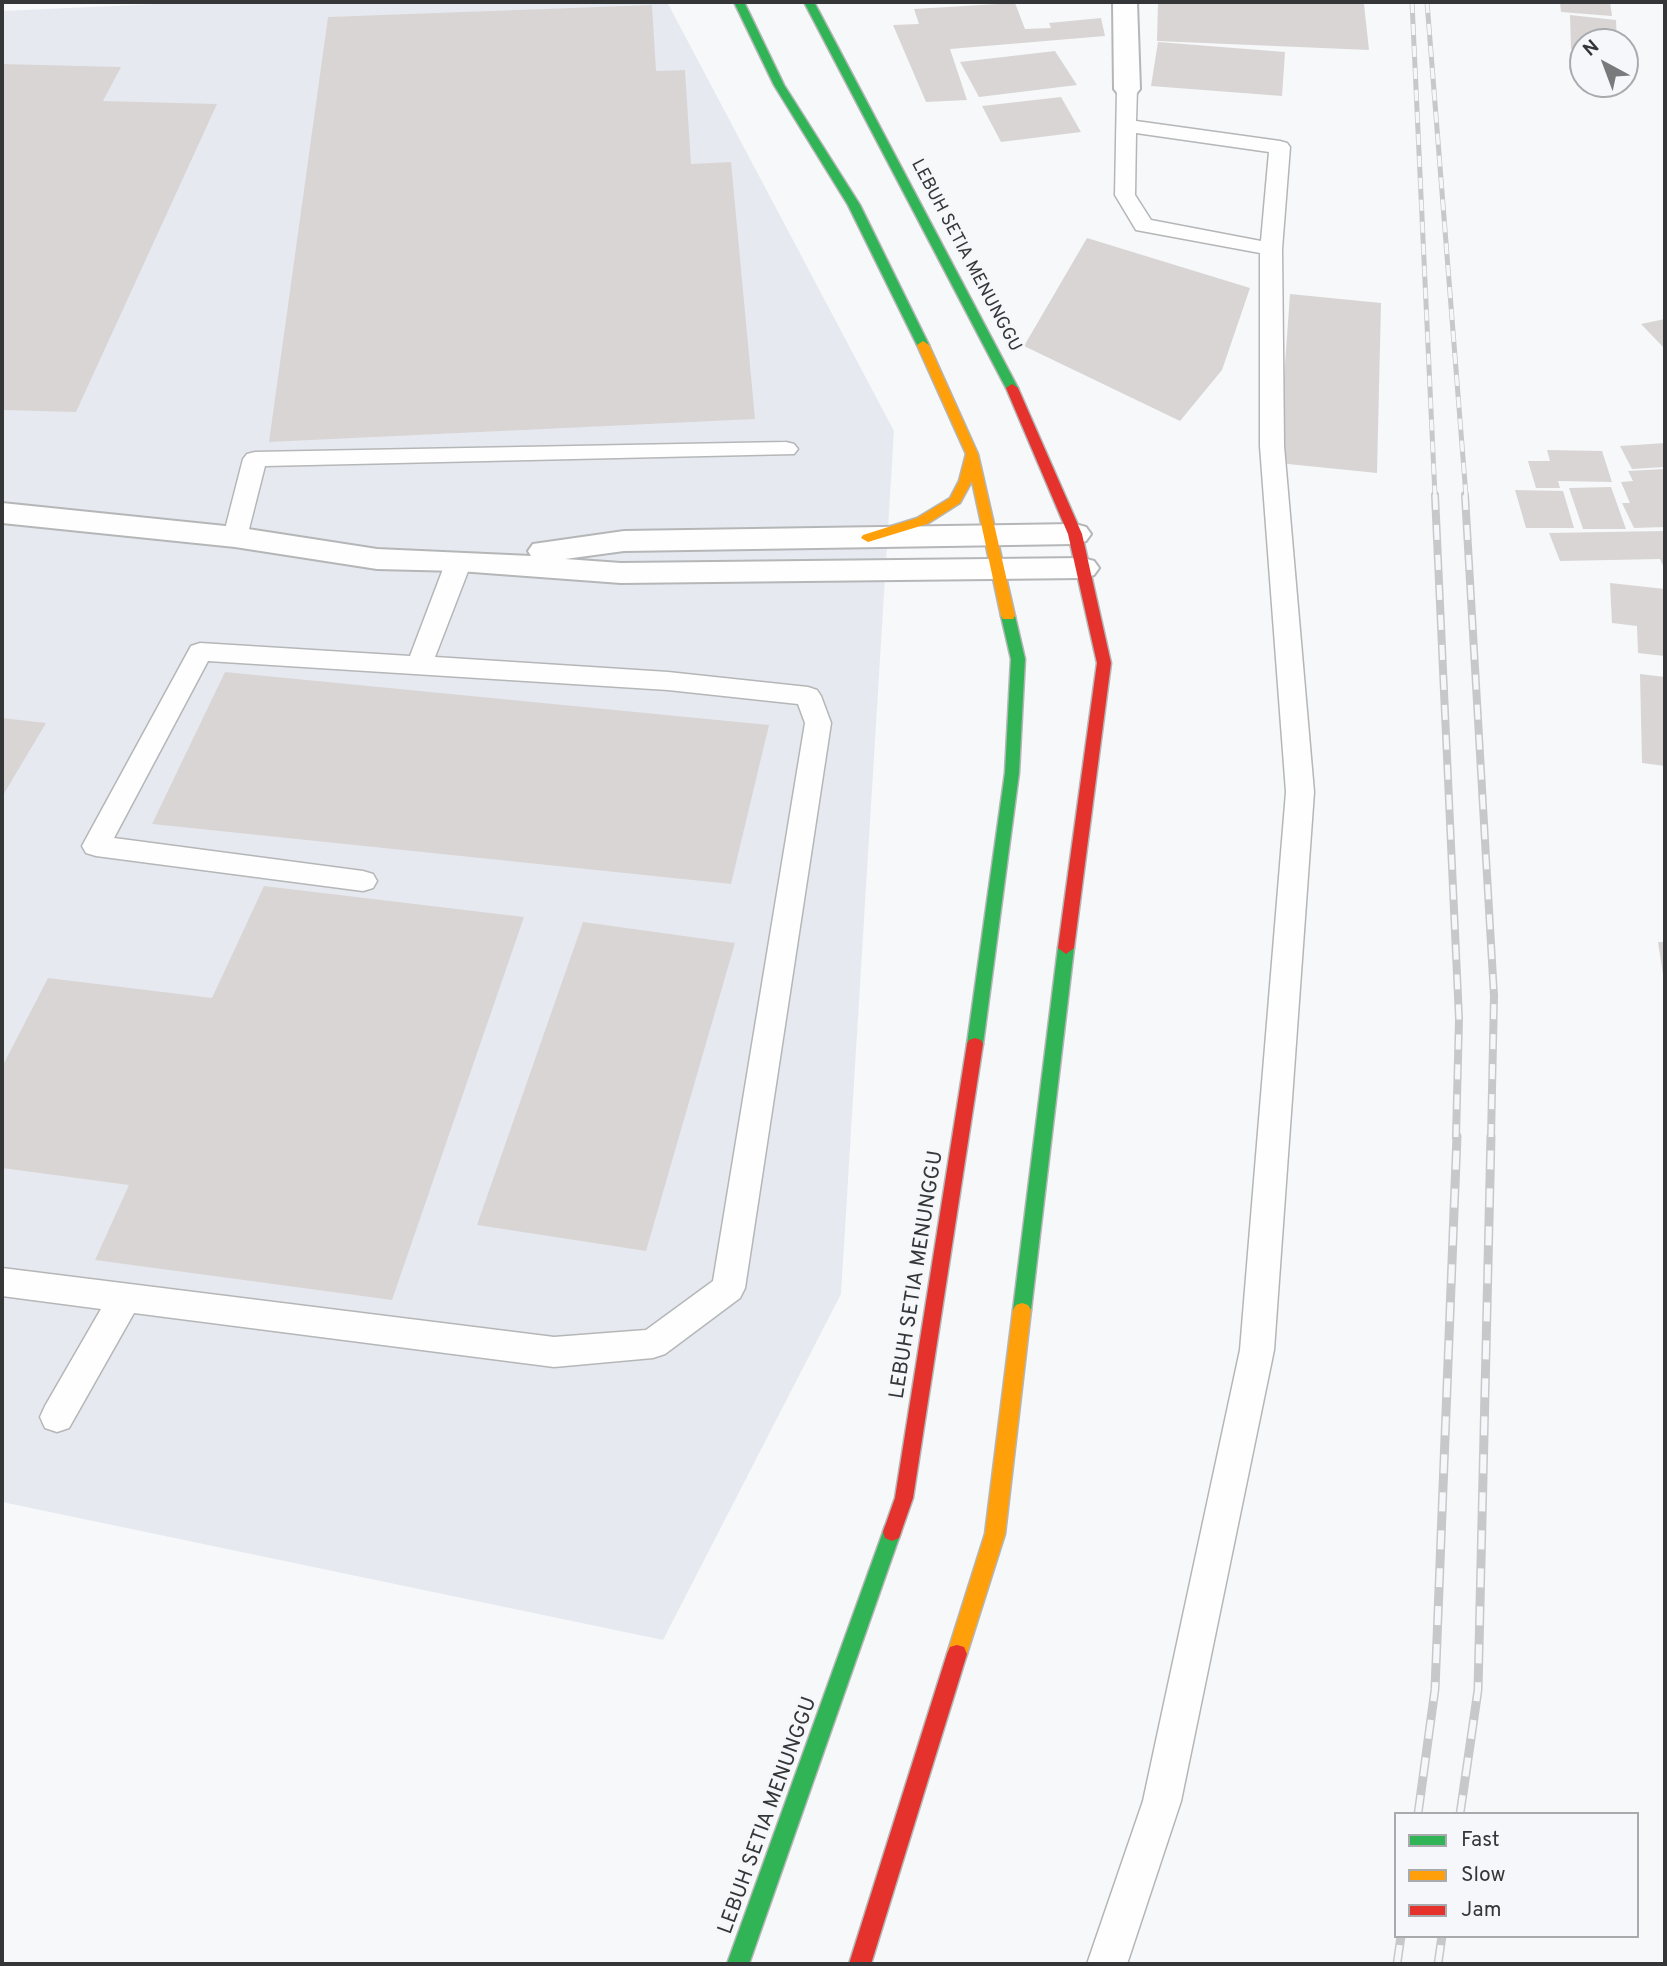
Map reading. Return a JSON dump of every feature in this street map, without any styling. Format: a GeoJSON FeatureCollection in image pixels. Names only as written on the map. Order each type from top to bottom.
{"type":"FeatureCollection","features":[{"type":"Feature","properties":{"kind":"street"},"geometry":{"type":"LineString","coordinates":[[739,2],[779,85],[854,205],[914,326],[972,454],[965,481],[955,500],[922,521],[868,538]]}},
{"type":"Feature","properties":{"kind":"street","name":"LEBUH SETIA MENUNGGU"},"geometry":{"type":"LineString","coordinates":[[808,2],[1023,407],[1075,534],[1083,568]]}},
{"type":"Feature","properties":{"kind":"street"},"geometry":{"type":"LineString","coordinates":[[1125,2],[1127,89]]}},
{"type":"Feature","properties":{"kind":"street","name":"LEBUH SETIA MENUNGGU"},"geometry":{"type":"LineString","coordinates":[[738,1964],[904,1499],[994,919],[1012,773],[1018,659],[972,454]]}},
{"type":"Feature","properties":{"kind":"street"},"geometry":{"type":"LineString","coordinates":[[2,513],[235,537],[377,559],[459,561],[621,573],[1083,568],[1104,663],[1069,919],[995,1534],[860,1964]]}},
{"type":"Feature","properties":{"kind":"street"},"geometry":{"type":"LineString","coordinates":[[459,561],[624,541],[1075,534]]}},
{"type":"Feature","properties":{"kind":"lane"},"geometry":{"type":"LineString","coordinates":[[1127,89],[1125,195],[1144,225],[1271,249]]}},
{"type":"Feature","properties":{"kind":"lane"},"geometry":{"type":"LineString","coordinates":[[1107,1964],[1162,1801],[1257,1350],[1300,792],[1272,446],[1271,249],[1280,148],[1127,126]]}},
{"type":"Feature","properties":{"kind":"lane"},"geometry":{"type":"LineString","coordinates":[[235,537],[255,459],[786,449]]}},
{"type":"Feature","properties":{"kind":"lane"},"geometry":{"type":"LineString","coordinates":[[419,665],[459,561]]}},
{"type":"Feature","properties":{"kind":"lane"},"geometry":{"type":"LineString","coordinates":[[2,1282],[554,1352],[653,1343],[729,1288],[818,723],[808,696],[667,681],[200,652],[96,846],[363,881]]}},
{"type":"Feature","properties":{"kind":"lane"},"geometry":{"type":"LineString","coordinates":[[57,1417],[127,1296]]}},
{"type":"Feature","properties":{"kind":"shaded area"},"geometry":{"type":"Polygon","coordinates":[[[201,2],[667,2],[894,431],[841,1294],[663,1640],[2,1502],[2,11],[201,2]]]}},
{"type":"Feature","properties":{"kind":"building"},"geometry":{"type":"Polygon","coordinates":[[[1158,2],[1364,4],[1369,50],[1157,41],[1158,2]]]}},
{"type":"Feature","properties":{"kind":"building"},"geometry":{"type":"Polygon","coordinates":[[[1560,2],[1610,2],[1612,16],[1561,12],[1560,2]]]}},
{"type":"Feature","properties":{"kind":"building"},"geometry":{"type":"Polygon","coordinates":[[[1015,3],[1025,29],[1051,28],[1049,23],[1101,18],[1105,36],[950,49],[967,100],[926,102],[893,25],[919,24],[914,9],[1015,3]]]}},
{"type":"Feature","properties":{"kind":"building"},"geometry":{"type":"Polygon","coordinates":[[[652,5],[656,71],[685,70],[691,164],[731,162],[755,419],[269,442],[328,17],[652,5]]]}},
{"type":"Feature","properties":{"kind":"building"},"geometry":{"type":"Polygon","coordinates":[[[1570,15],[1616,20],[1616,28],[1570,28],[1570,15]]]}},
{"type":"Feature","properties":{"kind":"building"},"geometry":{"type":"Polygon","coordinates":[[[1158,42],[1285,52],[1282,96],[1151,86],[1158,42]]]}},
{"type":"Feature","properties":{"kind":"building"},"geometry":{"type":"Polygon","coordinates":[[[1055,51],[1077,85],[979,97],[960,62],[1055,51]]]}},
{"type":"Feature","properties":{"kind":"building"},"geometry":{"type":"Polygon","coordinates":[[[2,64],[121,67],[103,101],[217,104],[76,412],[2,410],[2,64]]]}},
{"type":"Feature","properties":{"kind":"building"},"geometry":{"type":"Polygon","coordinates":[[[1061,97],[1081,132],[1001,142],[982,106],[1061,97]]]}},
{"type":"Feature","properties":{"kind":"building"},"geometry":{"type":"Polygon","coordinates":[[[1087,238],[1250,288],[1222,370],[1180,421],[1024,346],[1087,238]]]}},
{"type":"Feature","properties":{"kind":"building"},"geometry":{"type":"Polygon","coordinates":[[[1290,294],[1381,303],[1377,473],[1278,463],[1290,294]]]}},
{"type":"Feature","properties":{"kind":"building"},"geometry":{"type":"Polygon","coordinates":[[[1665,319],[1665,349],[1641,324],[1665,319]]]}},
{"type":"Feature","properties":{"kind":"building"},"geometry":{"type":"Polygon","coordinates":[[[1665,443],[1665,467],[1632,469],[1620,446],[1665,443]]]}},
{"type":"Feature","properties":{"kind":"building"},"geometry":{"type":"Polygon","coordinates":[[[1547,450],[1602,451],[1612,482],[1558,481],[1560,488],[1536,488],[1528,461],[1550,461],[1547,450]]]}},
{"type":"Feature","properties":{"kind":"building"},"geometry":{"type":"Polygon","coordinates":[[[1665,469],[1665,527],[1634,528],[1622,503],[1630,503],[1621,482],[1633,481],[1628,471],[1665,469]]]}},
{"type":"Feature","properties":{"kind":"building"},"geometry":{"type":"Polygon","coordinates":[[[1611,487],[1626,529],[1583,529],[1569,488],[1611,487]]]}},
{"type":"Feature","properties":{"kind":"building"},"geometry":{"type":"Polygon","coordinates":[[[1515,490],[1563,491],[1574,528],[1526,528],[1515,490]]]}},
{"type":"Feature","properties":{"kind":"building"},"geometry":{"type":"Polygon","coordinates":[[[1665,531],[1665,570],[1660,559],[1560,561],[1549,533],[1665,531]]]}},
{"type":"Feature","properties":{"kind":"building"},"geometry":{"type":"Polygon","coordinates":[[[1610,583],[1665,589],[1665,656],[1638,653],[1637,626],[1612,623],[1610,583]]]}},
{"type":"Feature","properties":{"kind":"building"},"geometry":{"type":"Polygon","coordinates":[[[225,672],[769,725],[731,884],[152,824],[225,672]]]}},
{"type":"Feature","properties":{"kind":"building"},"geometry":{"type":"Polygon","coordinates":[[[1640,674],[1665,677],[1665,766],[1642,763],[1640,674]]]}},
{"type":"Feature","properties":{"kind":"building"},"geometry":{"type":"Polygon","coordinates":[[[2,718],[46,723],[2,797],[2,718]]]}},
{"type":"Feature","properties":{"kind":"building"},"geometry":{"type":"Polygon","coordinates":[[[264,886],[524,917],[392,1300],[95,1260],[129,1185],[2,1168],[2,1067],[48,978],[212,998],[264,886]]]}},
{"type":"Feature","properties":{"kind":"building"},"geometry":{"type":"Polygon","coordinates":[[[583,922],[735,943],[646,1251],[477,1225],[583,922]]]}},
{"type":"Feature","properties":{"kind":"building"},"geometry":{"type":"Polygon","coordinates":[[[1658,942],[1665,942],[1665,981],[1664,981],[1658,942]]]}},
{"type":"Feature","properties":{"kind":"railway"},"geometry":{"type":"LineString","coordinates":[[1412,2],[1435,496]]}},
{"type":"Feature","properties":{"kind":"railway"},"geometry":{"type":"LineString","coordinates":[[1427,2],[1466,496]]}},
{"type":"Feature","properties":{"kind":"railway"},"geometry":{"type":"LineString","coordinates":[[1435,495],[1459,1019],[1456,1137]]}},
{"type":"Feature","properties":{"kind":"railway"},"geometry":{"type":"LineString","coordinates":[[1465,495],[1494,996],[1491,1137]]}},
{"type":"Feature","properties":{"kind":"railway"},"geometry":{"type":"LineString","coordinates":[[1418,1812],[1435,1689],[1457,1136]]}},
{"type":"Feature","properties":{"kind":"railway"},"geometry":{"type":"LineString","coordinates":[[1460,1812],[1478,1690],[1491,1136]]}},
{"type":"Feature","properties":{"kind":"railway"},"geometry":{"type":"LineString","coordinates":[[1397,1964],[1401,1938]]}},
{"type":"Feature","properties":{"kind":"railway"},"geometry":{"type":"LineString","coordinates":[[1438,1964],[1442,1938]]}},
{"type":"Feature","properties":{"kind":"traffic: fast"},"geometry":{"type":"LineString","coordinates":[[739,2],[779,85],[854,205],[923,345]]}},
{"type":"Feature","properties":{"kind":"traffic: fast"},"geometry":{"type":"LineString","coordinates":[[809,2],[1012,388]]}},
{"type":"Feature","properties":{"kind":"traffic: fast"},"geometry":{"type":"LineString","coordinates":[[975,1044],[1012,773],[1018,659],[1008,616]]}},
{"type":"Feature","properties":{"kind":"traffic: fast"},"geometry":{"type":"LineString","coordinates":[[1022,1310],[1066,948]]}},
{"type":"Feature","properties":{"kind":"traffic: fast"},"geometry":{"type":"LineString","coordinates":[[738,1964],[892,1532]]}},
{"type":"Feature","properties":{"kind":"traffic: slow"},"geometry":{"type":"LineString","coordinates":[[923,345],[972,454],[1008,616]]}},
{"type":"Feature","properties":{"kind":"traffic: slow"},"geometry":{"type":"LineString","coordinates":[[868,538],[922,521],[955,500],[965,481],[972,454]]}},
{"type":"Feature","properties":{"kind":"traffic: slow"},"geometry":{"type":"LineString","coordinates":[[957,1654],[995,1534],[1022,1310]]}},
{"type":"Feature","properties":{"kind":"traffic: jam"},"geometry":{"type":"LineString","coordinates":[[1012,388],[1075,534],[1104,663],[1066,948]]}},
{"type":"Feature","properties":{"kind":"traffic: jam"},"geometry":{"type":"LineString","coordinates":[[892,1532],[904,1498],[975,1044]]}},
{"type":"Feature","properties":{"kind":"traffic: jam"},"geometry":{"type":"LineString","coordinates":[[860,1964],[957,1654]]}}]}
